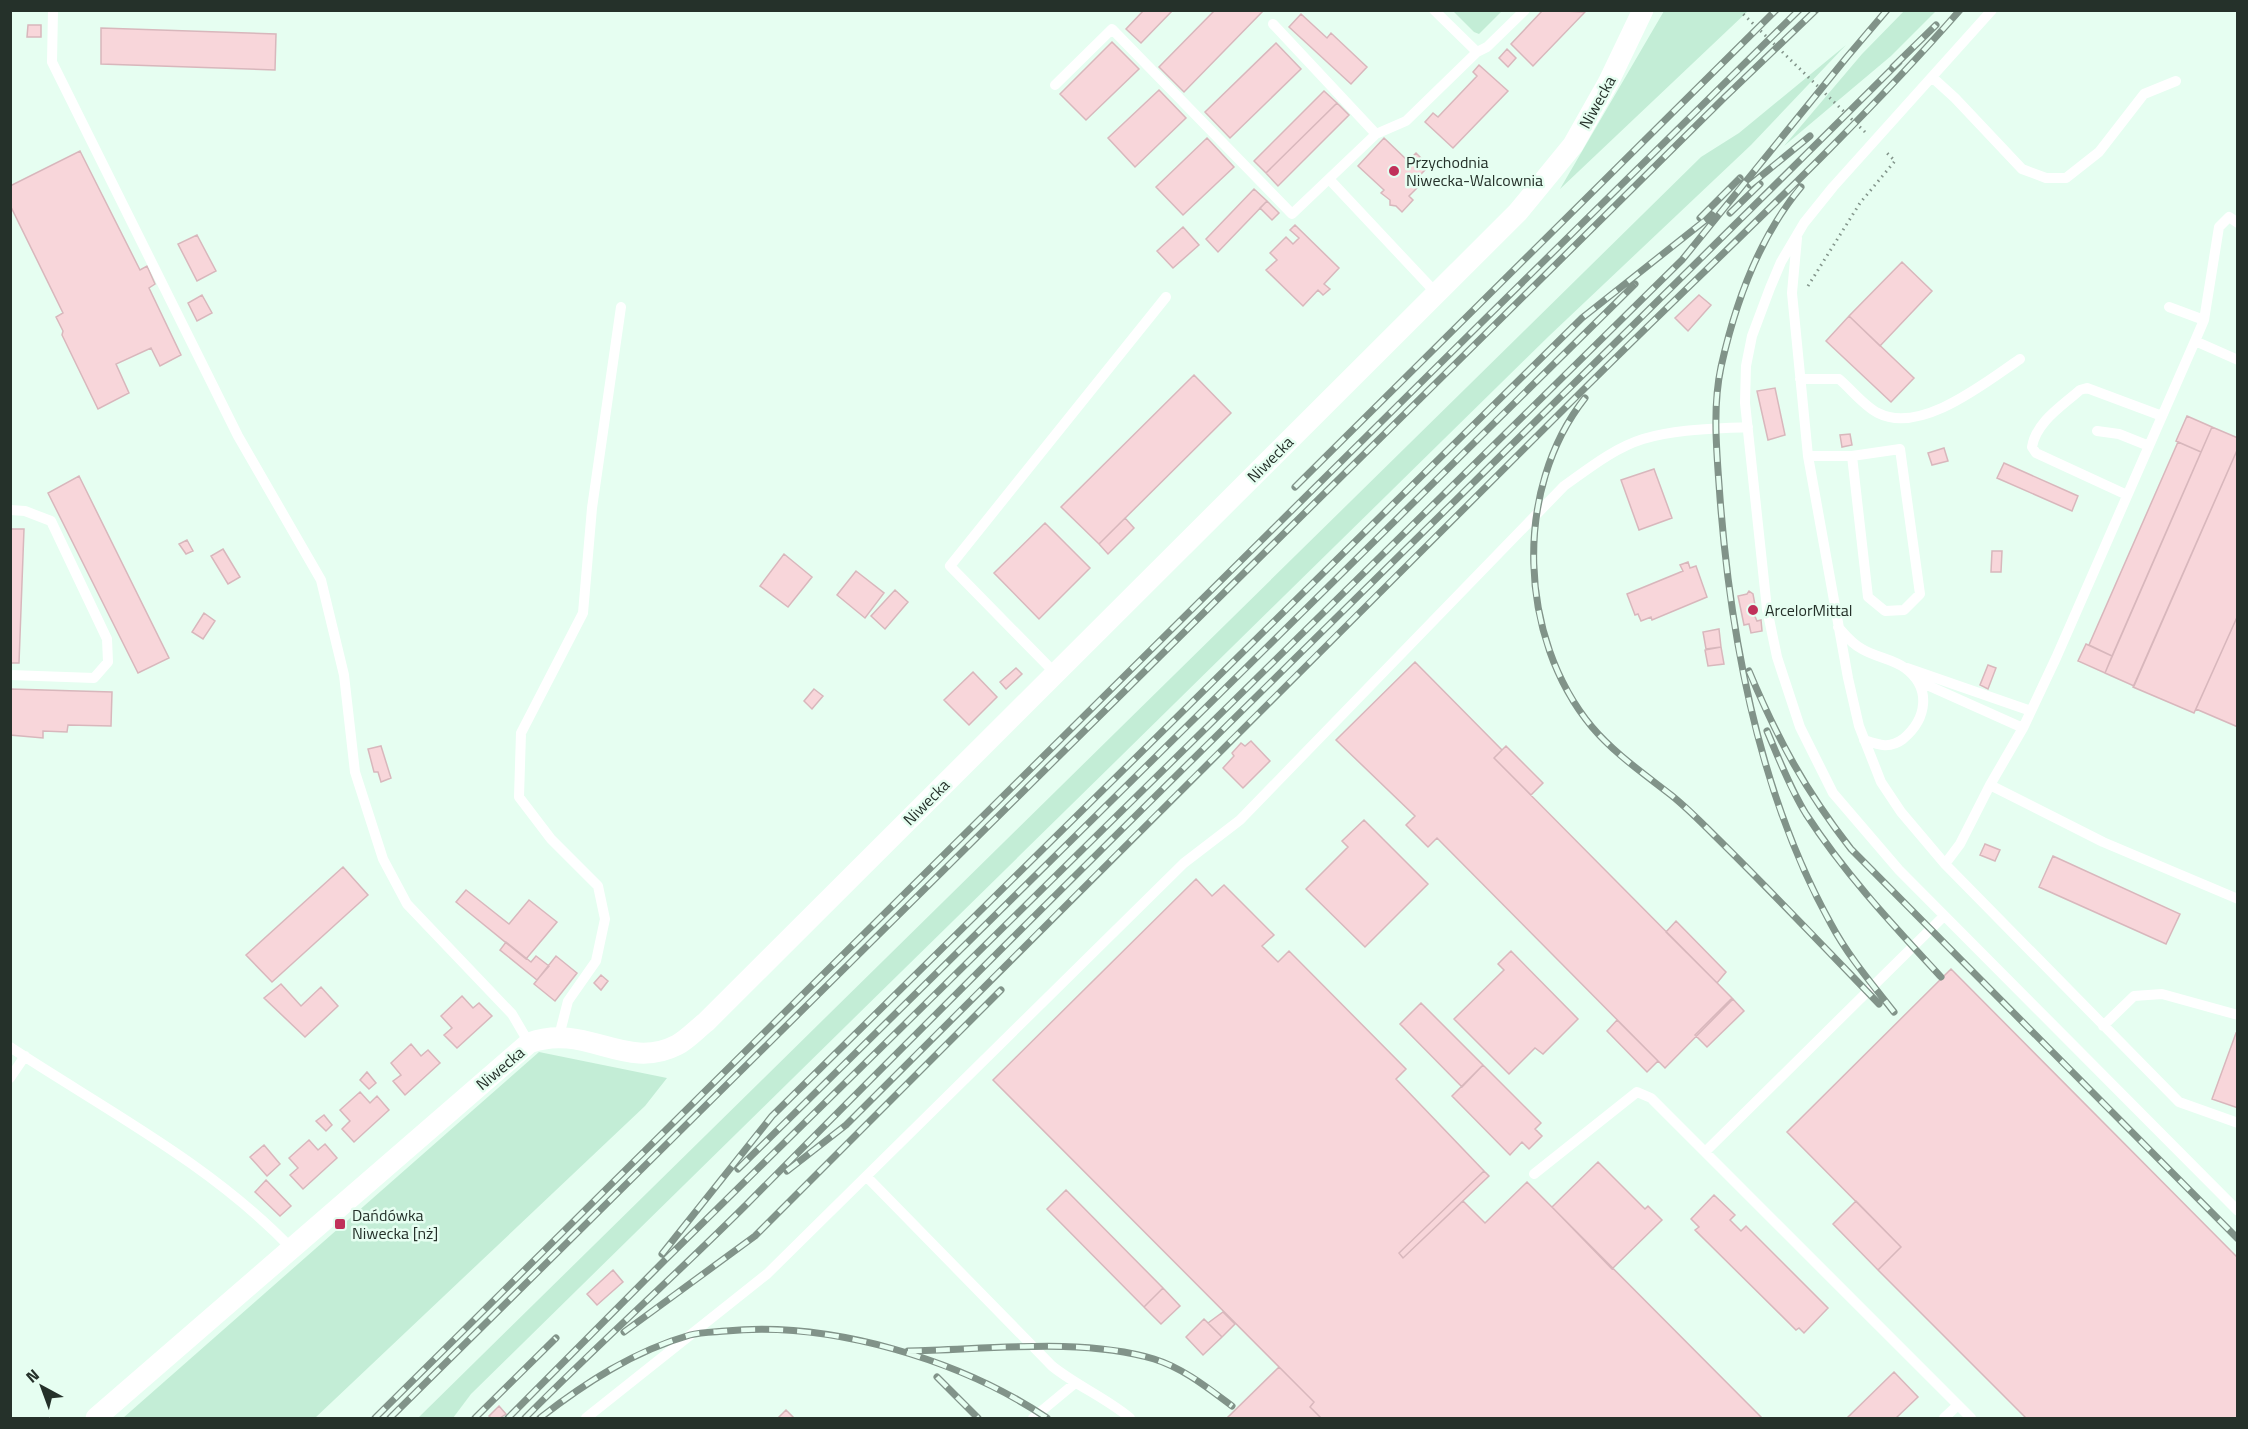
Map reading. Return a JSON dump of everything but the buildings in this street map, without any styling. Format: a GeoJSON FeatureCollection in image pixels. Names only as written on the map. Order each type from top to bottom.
{"type":"FeatureCollection","features":[{"type":"Feature","properties":{"kind":"street","name":"Niwecka"},"geometry":{"type":"LineString","coordinates":[[96,1419],[529,1044],[559,1036],[581,1039],[637,1055],[657,1054],[679,1045],[706,1022],[1518,212],[1573,145],[1608,83],[1639,13]]}},
{"type":"Feature","properties":{"kind":"lane"},"geometry":{"type":"LineString","coordinates":[[53,10],[52,63],[238,436],[321,580],[344,675],[355,772],[383,859],[407,903],[512,1014],[529,1044]]}},
{"type":"Feature","properties":{"kind":"lane"},"geometry":{"type":"LineString","coordinates":[[1434,10],[1477,52]]}},
{"type":"Feature","properties":{"kind":"lane"},"geometry":{"type":"LineString","coordinates":[[1055,85],[1112,29],[1292,214],[1376,134],[1406,121],[1477,52],[1487,47],[1525,10]]}},
{"type":"Feature","properties":{"kind":"lane"},"geometry":{"type":"LineString","coordinates":[[1992,10],[1833,187],[1797,235],[1781,262],[1752,336],[1746,366],[1748,427],[1767,609],[1777,657],[1800,727],[1833,794],[1899,870],[2238,1211]]}},
{"type":"Feature","properties":{"kind":"lane"},"geometry":{"type":"LineString","coordinates":[[1273,24],[1376,134]]}},
{"type":"Feature","properties":{"kind":"lane"},"geometry":{"type":"LineString","coordinates":[[1933,78],[2022,169],[2046,178],[2066,178],[2099,152],[2144,94],[2176,81]]}},
{"type":"Feature","properties":{"kind":"lane"},"geometry":{"type":"LineString","coordinates":[[1329,179],[1437,294]]}},
{"type":"Feature","properties":{"kind":"lane"},"geometry":{"type":"LineString","coordinates":[[1945,864],[1957,850],[1990,785],[2023,728],[2195,341],[2204,320],[2219,227],[2229,217],[2238,223]]}},
{"type":"Feature","properties":{"kind":"lane"},"geometry":{"type":"LineString","coordinates":[[1797,235],[1792,293],[1808,456],[1838,627],[1864,740],[1887,792],[1900,812],[1945,864],[2179,1102],[2238,1123]]}},
{"type":"Feature","properties":{"kind":"lane"},"geometry":{"type":"LineString","coordinates":[[1054,674],[950,566],[1166,297]]}},
{"type":"Feature","properties":{"kind":"lane"},"geometry":{"type":"LineString","coordinates":[[559,1036],[568,1001],[596,961],[605,919],[598,886],[551,839],[519,797],[521,733],[584,613],[592,508],[621,307]]}},
{"type":"Feature","properties":{"kind":"lane"},"geometry":{"type":"LineString","coordinates":[[2169,307],[2204,320]]}},
{"type":"Feature","properties":{"kind":"lane"},"geometry":{"type":"LineString","coordinates":[[2195,341],[2238,360]]}},
{"type":"Feature","properties":{"kind":"lane"},"geometry":{"type":"LineString","coordinates":[[1800,379],[1839,379],[1877,412],[1897,418],[1942,408],[1961,399],[2020,359]]}},
{"type":"Feature","properties":{"kind":"lane"},"geometry":{"type":"LineString","coordinates":[[2127,495],[2036,453],[2032,447],[2033,437],[2041,425],[2080,390],[2087,388],[2162,416]]}},
{"type":"Feature","properties":{"kind":"lane"},"geometry":{"type":"LineString","coordinates":[[586,1419],[767,1274],[1184,863],[1240,820],[1564,486],[1597,462],[1640,439],[1677,431],[1748,427]]}},
{"type":"Feature","properties":{"kind":"lane"},"geometry":{"type":"LineString","coordinates":[[2097,431],[2119,434],[2149,446]]}},
{"type":"Feature","properties":{"kind":"lane"},"geometry":{"type":"LineString","coordinates":[[1808,456],[1852,456],[1900,448],[1920,594],[1904,610],[1886,611],[1868,597],[1852,456]]}},
{"type":"Feature","properties":{"kind":"lane"},"geometry":{"type":"LineString","coordinates":[[10,510],[25,511],[51,521],[107,639],[108,662],[94,678],[10,675]]}},
{"type":"Feature","properties":{"kind":"lane"},"geometry":{"type":"LineString","coordinates":[[1838,627],[1862,649],[1904,667],[2031,711]]}},
{"type":"Feature","properties":{"kind":"lane"},"geometry":{"type":"LineString","coordinates":[[1904,667],[1918,681],[2023,728]]}},
{"type":"Feature","properties":{"kind":"lane"},"geometry":{"type":"LineString","coordinates":[[1864,740],[1883,747],[1898,743],[1912,731],[1923,714],[1924,698],[1918,681]]}},
{"type":"Feature","properties":{"kind":"lane"},"geometry":{"type":"LineString","coordinates":[[1990,785],[2103,842],[2238,899]]}},
{"type":"Feature","properties":{"kind":"lane"},"geometry":{"type":"LineString","coordinates":[[1706,1151],[1944,916]]}},
{"type":"Feature","properties":{"kind":"lane"},"geometry":{"type":"LineString","coordinates":[[2103,1026],[2134,996],[2162,994],[2238,1015]]}},
{"type":"Feature","properties":{"kind":"lane"},"geometry":{"type":"LineString","coordinates":[[10,1047],[197,1168],[250,1208],[291,1249]]}},
{"type":"Feature","properties":{"kind":"lane"},"geometry":{"type":"LineString","coordinates":[[10,1078],[25,1056]]}},
{"type":"Feature","properties":{"kind":"lane"},"geometry":{"type":"LineString","coordinates":[[1534,1174],[1637,1092],[1651,1098],[1971,1419]]}},
{"type":"Feature","properties":{"kind":"lane"},"geometry":{"type":"LineString","coordinates":[[867,1177],[1052,1366],[1074,1384],[1098,1395],[1130,1419]]}},
{"type":"Feature","properties":{"kind":"lane"},"geometry":{"type":"LineString","coordinates":[[1033,1419],[1074,1384]]}},
{"type":"Feature","properties":{"kind":"lane"},"geometry":{"type":"LineString","coordinates":[[1944,1419],[1958,1405]]}},
{"type":"Feature","properties":{"kind":"path"},"geometry":{"type":"LineString","coordinates":[[1740,11],[1870,136]]}},
{"type":"Feature","properties":{"kind":"path"},"geometry":{"type":"LineString","coordinates":[[1805,290],[1860,203],[1895,161],[1878,144]]}},
{"type":"Feature","properties":{"kind":"green space"},"geometry":{"type":"Polygon","coordinates":[[[1905,10],[1936,11],[1891,56],[1784,146],[1862,54],[1905,10]]]}},
{"type":"Feature","properties":{"kind":"green space"},"geometry":{"type":"Polygon","coordinates":[[[1453,11],[1502,11],[1479,34],[1474,32],[1453,11]]]}},
{"type":"Feature","properties":{"kind":"green space"},"geometry":{"type":"Polygon","coordinates":[[[1664,11],[1748,11],[1560,189],[1664,11]]]}},
{"type":"Feature","properties":{"kind":"green space"},"geometry":{"type":"Polygon","coordinates":[[[1846,45],[1751,145],[1549,336],[471,1394],[453,1418],[418,1418],[1701,157],[1739,133],[1846,45]]]}},
{"type":"Feature","properties":{"kind":"green space"},"geometry":{"type":"Polygon","coordinates":[[[539,1052],[667,1078],[645,1106],[315,1418],[123,1418],[539,1052]]]}},
{"type":"Feature","properties":{"kind":"railway"},"geometry":{"type":"LineString","coordinates":[[1295,487],[1776,10]]}},
{"type":"Feature","properties":{"kind":"railway"},"geometry":{"type":"LineString","coordinates":[[375,1418],[1799,10]]}},
{"type":"Feature","properties":{"kind":"railway"},"geometry":{"type":"LineString","coordinates":[[390,1418],[1725,97],[1816,10]]}},
{"type":"Feature","properties":{"kind":"railway"},"geometry":{"type":"LineString","coordinates":[[508,1418],[665,1260],[1682,260],[1887,10]]}},
{"type":"Feature","properties":{"kind":"railway"},"geometry":{"type":"LineString","coordinates":[[787,1171],[846,1125],[1569,404],[1866,112],[1960,10]]}},
{"type":"Feature","properties":{"kind":"railway"},"geometry":{"type":"LineString","coordinates":[[1893,67],[1936,25]]}},
{"type":"Feature","properties":{"kind":"railway"},"geometry":{"type":"LineString","coordinates":[[525,1418],[748,1203],[1034,916],[1899,62]]}},
{"type":"Feature","properties":{"kind":"railway"},"geometry":{"type":"LineString","coordinates":[[1750,185],[1810,136]]}},
{"type":"Feature","properties":{"kind":"railway"},"geometry":{"type":"LineString","coordinates":[[1700,218],[1740,178]]}},
{"type":"Feature","properties":{"kind":"railway"},"geometry":{"type":"LineString","coordinates":[[1730,213],[1760,184]]}},
{"type":"Feature","properties":{"kind":"railway"},"geometry":{"type":"LineString","coordinates":[[1801,187],[1773,227],[1750,272],[1721,367],[1716,432],[1725,553],[1741,663],[1753,717],[1785,824],[1806,875],[1831,924],[1861,970],[1894,1012]]}},
{"type":"Feature","properties":{"kind":"railway"},"geometry":{"type":"LineString","coordinates":[[662,1254],[772,1116],[1582,318],[1712,215]]}},
{"type":"Feature","properties":{"kind":"railway"},"geometry":{"type":"LineString","coordinates":[[738,1169],[1635,284]]}},
{"type":"Feature","properties":{"kind":"railway"},"geometry":{"type":"LineString","coordinates":[[1585,398],[1562,435],[1545,475],[1536,519],[1534,563],[1538,608],[1550,651],[1568,691],[1601,737],[1698,819],[1879,1004]]}},
{"type":"Feature","properties":{"kind":"railway"},"geometry":{"type":"LineString","coordinates":[[1749,671],[1771,720],[1806,785],[1851,849],[2238,1239]]}},
{"type":"Feature","properties":{"kind":"railway"},"geometry":{"type":"LineString","coordinates":[[1767,731],[1795,794],[1821,836],[1870,898],[1941,977]]}},
{"type":"Feature","properties":{"kind":"railway"},"geometry":{"type":"LineString","coordinates":[[624,1332],[755,1236],[1001,990]]}},
{"type":"Feature","properties":{"kind":"railway"},"geometry":{"type":"LineString","coordinates":[[540,1418],[611,1369],[669,1342],[699,1333],[766,1329],[808,1332],[894,1349],[935,1362],[975,1379],[1013,1397],[1047,1418]]}},
{"type":"Feature","properties":{"kind":"railway"},"geometry":{"type":"LineString","coordinates":[[475,1418],[556,1338]]}},
{"type":"Feature","properties":{"kind":"railway"},"geometry":{"type":"LineString","coordinates":[[908,1351],[1032,1346],[1095,1348],[1125,1352],[1154,1359],[1175,1368],[1195,1379],[1232,1406]]}},
{"type":"Feature","properties":{"kind":"railway"},"geometry":{"type":"LineString","coordinates":[[937,1377],[978,1418]]}},
{"type":"Feature","properties":{"kind":"place","name":"Przychodnia Niwecka-Walcownia"},"geometry":{"type":"Point","coordinates":[1394,171]}},
{"type":"Feature","properties":{"kind":"place","name":"ArcelorMittal"},"geometry":{"type":"Point","coordinates":[1753,610]}},
{"type":"Feature","properties":{"kind":"place","name":"Dańdówka Niwecka [nż]"},"geometry":{"type":"Point","coordinates":[340,1224]}}]}
